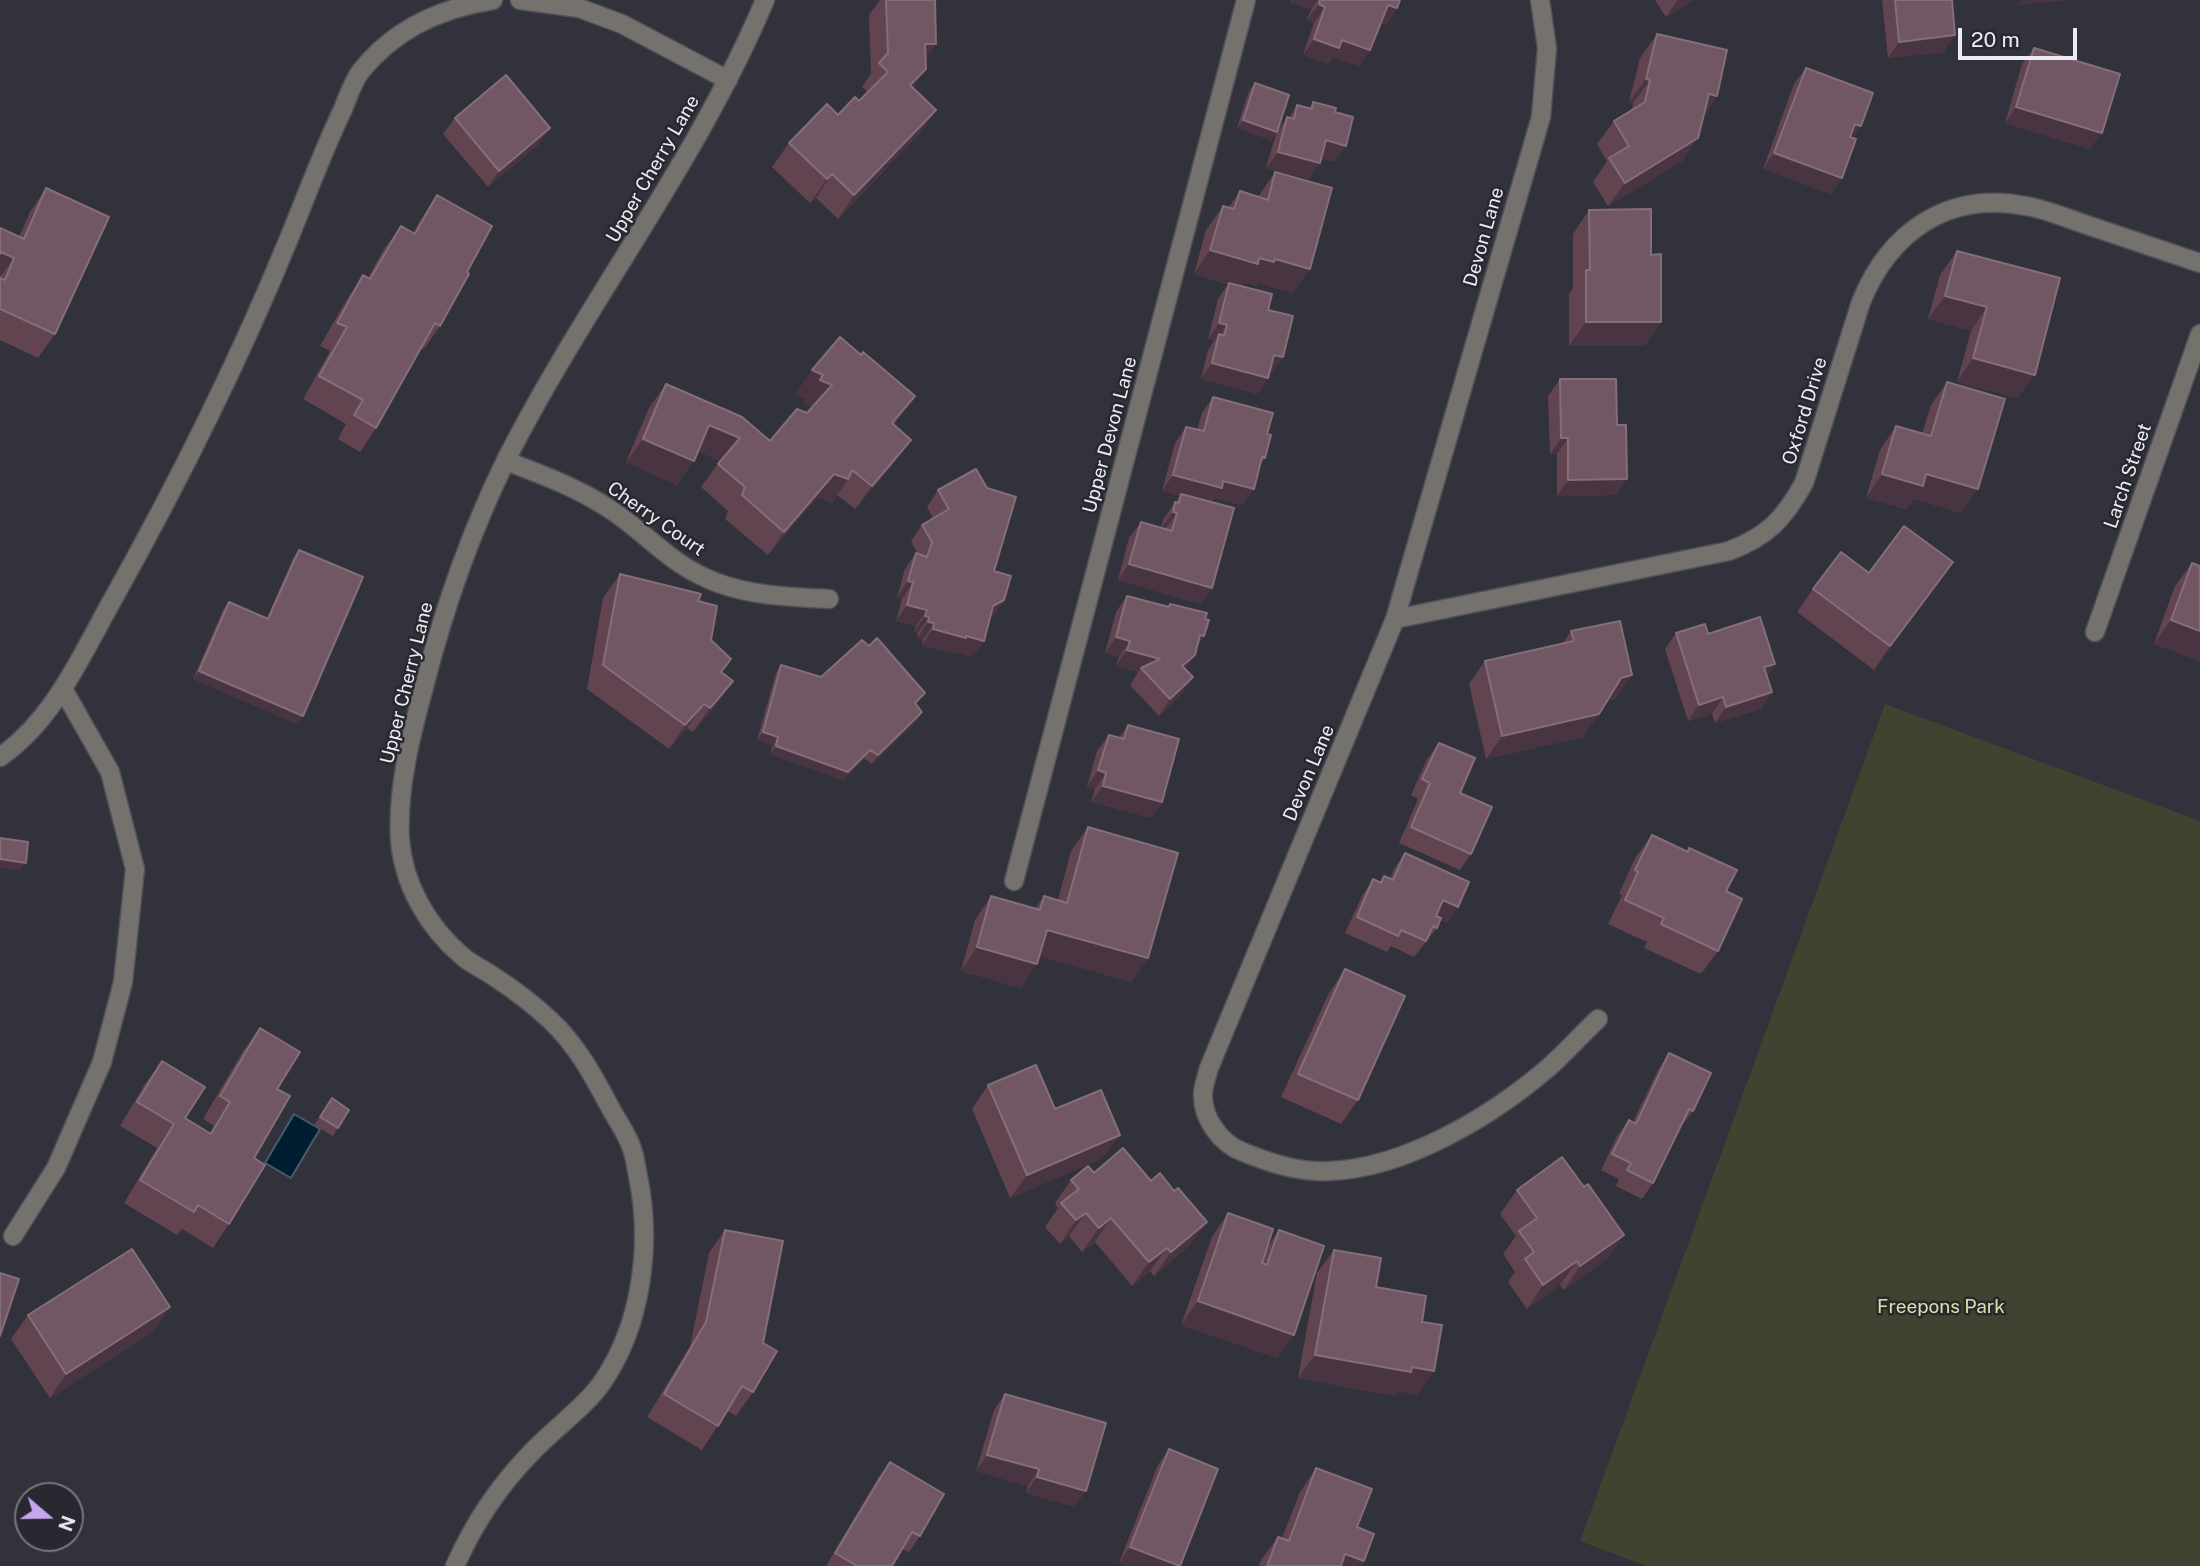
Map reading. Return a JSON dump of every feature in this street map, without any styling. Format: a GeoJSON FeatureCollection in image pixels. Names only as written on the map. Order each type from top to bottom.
{"type":"FeatureCollection","features":[{"type":"Feature","properties":{"kind":"street"},"geometry":{"type":"LineString","coordinates":[[0,757],[33,727],[63,689],[178,481],[260,309],[359,72],[384,46],[420,21],[459,5],[493,0]]}},
{"type":"Feature","properties":{"kind":"street"},"geometry":{"type":"LineString","coordinates":[[520,0],[579,8],[622,24],[728,80]]}},
{"type":"Feature","properties":{"kind":"street","name":"Upper Cherry Lane"},"geometry":{"type":"LineString","coordinates":[[455,1566],[489,1501],[530,1454],[600,1385],[628,1333],[639,1294],[645,1242],[642,1195],[632,1146],[585,1059],[554,1023],[521,995],[463,956],[432,923],[412,887],[405,869],[400,839],[402,792],[416,717],[437,635],[464,556],[506,461],[586,320],[663,197],[728,80],[765,0]]}},
{"type":"Feature","properties":{"kind":"street","name":"Upper Devon Lane"},"geometry":{"type":"LineString","coordinates":[[1014,881],[1246,0]]}},
{"type":"Feature","properties":{"kind":"street","name":"Devon Lane"},"geometry":{"type":"LineString","coordinates":[[1539,0],[1547,48],[1541,117],[1395,619],[1209,1068],[1203,1095],[1210,1124],[1221,1137],[1238,1150],[1277,1166],[1329,1171],[1377,1165],[1433,1142],[1497,1106],[1548,1068],[1598,1019]]}},
{"type":"Feature","properties":{"kind":"street","name":"Oxford Drive"},"geometry":{"type":"LineString","coordinates":[[1395,619],[1728,551],[1751,542],[1769,530],[1790,509],[1804,483],[1871,277],[1900,239],[1940,214],[1982,203],[2027,206],[2200,262]]}},
{"type":"Feature","properties":{"kind":"street","name":"Larch Street"},"geometry":{"type":"LineString","coordinates":[[2095,632],[2200,334]]}},
{"type":"Feature","properties":{"kind":"street","name":"Cherry Court"},"geometry":{"type":"LineString","coordinates":[[506,461],[570,485],[625,520],[658,549],[686,568],[719,584],[777,596],[829,599]]}},
{"type":"Feature","properties":{"kind":"street"},"geometry":{"type":"LineString","coordinates":[[13,1236],[56,1168],[103,1062],[123,982],[135,869],[110,772],[63,689]]}},
{"type":"Feature","properties":{"kind":"green space","name":"Freepons Park"},"geometry":{"type":"Polygon","coordinates":[[[1885,704],[2200,821],[2200,1566],[1646,1566],[1580,1541],[1885,704]]]}},
{"type":"Feature","properties":{"kind":"water"},"geometry":{"type":"Polygon","coordinates":[[[294,1114],[320,1129],[291,1178],[265,1163],[294,1114]]]}},
{"type":"Feature","properties":{"kind":"building"},"geometry":{"type":"Polygon","coordinates":[[[886,0],[935,0],[936,44],[925,44],[926,69],[910,85],[936,110],[854,195],[832,174],[827,179],[789,143],[827,104],[838,115],[855,97],[859,101],[888,72],[879,63],[888,53],[886,0]]]}},
{"type":"Feature","properties":{"kind":"building"},"geometry":{"type":"Polygon","coordinates":[[[1320,0],[1400,0],[1397,8],[1388,5],[1370,50],[1342,40],[1339,48],[1314,39],[1325,7],[1319,4],[1320,0]]]}},
{"type":"Feature","properties":{"kind":"building"},"geometry":{"type":"Polygon","coordinates":[[[1895,0],[1952,0],[1955,35],[1899,42],[1895,0]]]}},
{"type":"Feature","properties":{"kind":"building"},"geometry":{"type":"Polygon","coordinates":[[[1657,34],[1727,50],[1717,96],[1709,94],[1698,138],[1625,183],[1609,158],[1629,146],[1614,121],[1645,102],[1650,80],[1646,79],[1657,34]]]}},
{"type":"Feature","properties":{"kind":"building"},"geometry":{"type":"Polygon","coordinates":[[[2034,48],[2120,74],[2102,133],[2016,107],[2034,48]]]}},
{"type":"Feature","properties":{"kind":"building"},"geometry":{"type":"Polygon","coordinates":[[[1806,68],[1873,93],[1861,126],[1855,124],[1850,137],[1856,139],[1842,178],[1774,153],[1806,68]]]}},
{"type":"Feature","properties":{"kind":"building"},"geometry":{"type":"Polygon","coordinates":[[[506,75],[550,128],[499,171],[455,118],[506,75]]]}},
{"type":"Feature","properties":{"kind":"building"},"geometry":{"type":"Polygon","coordinates":[[[1255,83],[1289,95],[1277,132],[1243,120],[1255,83]]]}},
{"type":"Feature","properties":{"kind":"building"},"geometry":{"type":"Polygon","coordinates":[[[1313,102],[1336,108],[1335,112],[1353,117],[1346,146],[1326,140],[1320,163],[1278,152],[1287,117],[1294,119],[1297,105],[1312,109],[1313,102]]]}},
{"type":"Feature","properties":{"kind":"building"},"geometry":{"type":"Polygon","coordinates":[[[1275,172],[1332,188],[1310,269],[1275,259],[1274,262],[1259,258],[1258,264],[1210,250],[1223,206],[1234,209],[1240,191],[1268,200],[1275,172]]]}},
{"type":"Feature","properties":{"kind":"building"},"geometry":{"type":"Polygon","coordinates":[[[46,188],[109,217],[55,334],[0,309],[0,278],[5,280],[14,258],[1,252],[0,254],[0,228],[24,239],[46,188]]]}},
{"type":"Feature","properties":{"kind":"building"},"geometry":{"type":"Polygon","coordinates":[[[437,195],[492,226],[440,326],[435,323],[376,428],[354,415],[363,400],[319,376],[347,327],[337,323],[363,275],[370,279],[401,226],[415,234],[437,195]]]}},
{"type":"Feature","properties":{"kind":"building"},"geometry":{"type":"Polygon","coordinates":[[[1651,209],[1651,255],[1661,254],[1661,322],[1586,322],[1586,270],[1590,270],[1589,210],[1651,209]]]}},
{"type":"Feature","properties":{"kind":"building"},"geometry":{"type":"Polygon","coordinates":[[[1957,251],[2060,278],[2035,375],[1973,358],[1987,307],[1945,296],[1957,251]]]}},
{"type":"Feature","properties":{"kind":"building"},"geometry":{"type":"Polygon","coordinates":[[[1229,283],[1272,294],[1268,310],[1293,316],[1283,357],[1274,355],[1268,378],[1212,363],[1219,334],[1224,336],[1227,325],[1219,323],[1229,283]]]}},
{"type":"Feature","properties":{"kind":"building"},"geometry":{"type":"Polygon","coordinates":[[[840,337],[861,355],[863,352],[915,396],[892,423],[911,440],[872,486],[852,470],[848,479],[834,474],[784,532],[742,495],[745,487],[718,464],[740,438],[709,425],[694,461],[643,439],[666,384],[742,417],[770,441],[797,409],[807,413],[832,385],[820,380],[823,375],[812,370],[840,337]]]}},
{"type":"Feature","properties":{"kind":"building"},"geometry":{"type":"Polygon","coordinates":[[[1560,379],[1616,379],[1617,425],[1626,425],[1627,479],[1568,480],[1568,438],[1561,438],[1560,379]]]}},
{"type":"Feature","properties":{"kind":"building"},"geometry":{"type":"Polygon","coordinates":[[[1947,382],[2005,399],[1978,489],[1926,474],[1923,486],[1882,474],[1896,426],[1931,436],[1947,382]]]}},
{"type":"Feature","properties":{"kind":"building"},"geometry":{"type":"Polygon","coordinates":[[[1213,397],[1273,413],[1267,434],[1271,435],[1254,489],[1223,481],[1222,488],[1173,475],[1186,427],[1204,431],[1213,397]]]}},
{"type":"Feature","properties":{"kind":"building"},"geometry":{"type":"Polygon","coordinates":[[[976,469],[987,488],[1016,497],[994,571],[1011,576],[1004,600],[993,606],[984,641],[933,629],[934,623],[928,622],[929,617],[925,616],[927,610],[907,605],[913,582],[908,581],[916,553],[927,557],[932,542],[922,525],[949,509],[938,490],[976,469]]]}},
{"type":"Feature","properties":{"kind":"building"},"geometry":{"type":"Polygon","coordinates":[[[1181,494],[1234,508],[1212,588],[1129,564],[1141,522],[1172,531],[1177,513],[1173,512],[1175,502],[1179,503],[1181,494]]]}},
{"type":"Feature","properties":{"kind":"building"},"geometry":{"type":"Polygon","coordinates":[[[1904,526],[1953,562],[1890,646],[1813,589],[1841,552],[1869,573],[1904,526]]]}},
{"type":"Feature","properties":{"kind":"building"},"geometry":{"type":"Polygon","coordinates":[[[299,550],[363,577],[303,716],[199,671],[229,602],[268,619],[299,550]]]}},
{"type":"Feature","properties":{"kind":"building"},"geometry":{"type":"Polygon","coordinates":[[[2192,563],[2200,566],[2200,631],[2171,620],[2192,563]]]}},
{"type":"Feature","properties":{"kind":"building"},"geometry":{"type":"Polygon","coordinates":[[[620,574],[701,594],[698,601],[717,606],[711,640],[731,659],[721,672],[733,681],[710,708],[704,704],[685,725],[603,665],[620,574]]]}},
{"type":"Feature","properties":{"kind":"building"},"geometry":{"type":"Polygon","coordinates":[[[1127,596],[1207,613],[1205,619],[1209,620],[1204,636],[1200,635],[1195,655],[1182,666],[1193,677],[1170,699],[1141,668],[1160,659],[1127,650],[1130,641],[1116,637],[1127,596]]]}},
{"type":"Feature","properties":{"kind":"building"},"geometry":{"type":"Polygon","coordinates":[[[1760,617],[1775,664],[1764,667],[1772,692],[1726,707],[1723,697],[1699,705],[1676,633],[1705,624],[1708,634],[1760,617]]]}},
{"type":"Feature","properties":{"kind":"building"},"geometry":{"type":"Polygon","coordinates":[[[1620,621],[1632,675],[1621,678],[1599,714],[1502,736],[1485,661],[1574,641],[1571,631],[1620,621]]]}},
{"type":"Feature","properties":{"kind":"building"},"geometry":{"type":"Polygon","coordinates":[[[877,638],[925,693],[915,703],[922,712],[878,755],[870,750],[848,772],[776,746],[778,737],[763,732],[781,665],[821,677],[862,640],[869,646],[877,638]]]}},
{"type":"Feature","properties":{"kind":"building"},"geometry":{"type":"Polygon","coordinates":[[[1128,725],[1179,739],[1162,802],[1103,786],[1106,773],[1098,770],[1109,735],[1124,739],[1128,725]]]}},
{"type":"Feature","properties":{"kind":"building"},"geometry":{"type":"Polygon","coordinates":[[[1439,743],[1475,758],[1460,793],[1492,807],[1471,854],[1411,827],[1430,783],[1422,779],[1439,743]]]}},
{"type":"Feature","properties":{"kind":"building"},"geometry":{"type":"Polygon","coordinates":[[[1088,827],[1178,853],[1148,958],[1047,930],[1037,964],[977,947],[991,896],[1040,910],[1044,896],[1067,903],[1088,827]]]}},
{"type":"Feature","properties":{"kind":"building"},"geometry":{"type":"Polygon","coordinates":[[[1652,835],[1737,870],[1726,891],[1742,899],[1718,951],[1661,924],[1664,918],[1625,900],[1638,872],[1635,870],[1652,835]]]}},
{"type":"Feature","properties":{"kind":"building"},"geometry":{"type":"Polygon","coordinates":[[[0,838],[28,842],[26,863],[0,859],[0,838]]]}},
{"type":"Feature","properties":{"kind":"building"},"geometry":{"type":"Polygon","coordinates":[[[1405,853],[1469,882],[1458,907],[1443,900],[1436,916],[1441,918],[1437,928],[1433,926],[1426,941],[1401,930],[1398,936],[1357,917],[1373,879],[1381,883],[1384,876],[1393,880],[1405,853]]]}},
{"type":"Feature","properties":{"kind":"building"},"geometry":{"type":"Polygon","coordinates":[[[1345,969],[1405,996],[1358,1100],[1298,1074],[1345,969]]]}},
{"type":"Feature","properties":{"kind":"building"},"geometry":{"type":"Polygon","coordinates":[[[260,1028],[300,1052],[277,1089],[290,1096],[254,1158],[265,1165],[229,1224],[198,1205],[194,1212],[140,1180],[174,1124],[137,1102],[162,1061],[205,1087],[185,1118],[211,1134],[230,1102],[220,1096],[260,1028]]]}},
{"type":"Feature","properties":{"kind":"building"},"geometry":{"type":"Polygon","coordinates":[[[1669,1053],[1711,1073],[1693,1111],[1689,1109],[1653,1183],[1627,1170],[1631,1163],[1612,1154],[1629,1120],[1636,1124],[1669,1053]]]}},
{"type":"Feature","properties":{"kind":"building"},"geometry":{"type":"Polygon","coordinates":[[[1036,1065],[1055,1109],[1101,1090],[1120,1135],[1027,1175],[988,1085],[1036,1065]]]}},
{"type":"Feature","properties":{"kind":"building"},"geometry":{"type":"Polygon","coordinates":[[[332,1098],[349,1110],[338,1128],[320,1117],[332,1098]]]}},
{"type":"Feature","properties":{"kind":"building"},"geometry":{"type":"Polygon","coordinates":[[[1123,1148],[1151,1181],[1160,1173],[1174,1191],[1178,1188],[1207,1222],[1171,1252],[1167,1248],[1149,1262],[1111,1218],[1099,1228],[1086,1213],[1076,1220],[1061,1203],[1079,1189],[1071,1180],[1088,1166],[1094,1173],[1123,1148]]]}},
{"type":"Feature","properties":{"kind":"building"},"geometry":{"type":"Polygon","coordinates":[[[1562,1157],[1584,1187],[1588,1184],[1624,1235],[1580,1266],[1577,1261],[1543,1285],[1525,1259],[1534,1252],[1519,1231],[1537,1218],[1517,1190],[1562,1157]]]}},
{"type":"Feature","properties":{"kind":"building"},"geometry":{"type":"Polygon","coordinates":[[[1228,1213],[1273,1229],[1262,1263],[1267,1265],[1279,1230],[1324,1246],[1294,1335],[1198,1301],[1228,1213]]]}},
{"type":"Feature","properties":{"kind":"building"},"geometry":{"type":"Polygon","coordinates":[[[725,1230],[783,1241],[763,1343],[777,1351],[753,1392],[742,1386],[718,1426],[664,1394],[706,1322],[725,1230]]]}},
{"type":"Feature","properties":{"kind":"building"},"geometry":{"type":"Polygon","coordinates":[[[132,1249],[170,1307],[66,1374],[28,1315],[132,1249]]]}},
{"type":"Feature","properties":{"kind":"building"},"geometry":{"type":"Polygon","coordinates":[[[1334,1250],[1381,1258],[1376,1287],[1426,1296],[1422,1322],[1442,1325],[1434,1371],[1412,1367],[1411,1372],[1315,1355],[1334,1250]]]}},
{"type":"Feature","properties":{"kind":"building"},"geometry":{"type":"Polygon","coordinates":[[[0,1273],[19,1279],[0,1336],[0,1273]]]}},
{"type":"Feature","properties":{"kind":"building"},"geometry":{"type":"Polygon","coordinates":[[[1005,1394],[1106,1423],[1086,1491],[1037,1477],[1039,1469],[987,1455],[1005,1394]]]}},
{"type":"Feature","properties":{"kind":"building"},"geometry":{"type":"Polygon","coordinates":[[[1169,1449],[1218,1469],[1180,1566],[1130,1547],[1169,1449]]]}},
{"type":"Feature","properties":{"kind":"building"},"geometry":{"type":"Polygon","coordinates":[[[890,1462],[944,1494],[920,1536],[912,1532],[892,1566],[857,1566],[835,1553],[890,1462]]]}},
{"type":"Feature","properties":{"kind":"building"},"geometry":{"type":"Polygon","coordinates":[[[1316,1468],[1372,1489],[1357,1527],[1374,1534],[1364,1561],[1345,1554],[1341,1566],[1267,1566],[1278,1537],[1289,1541],[1316,1468]]]}}]}
